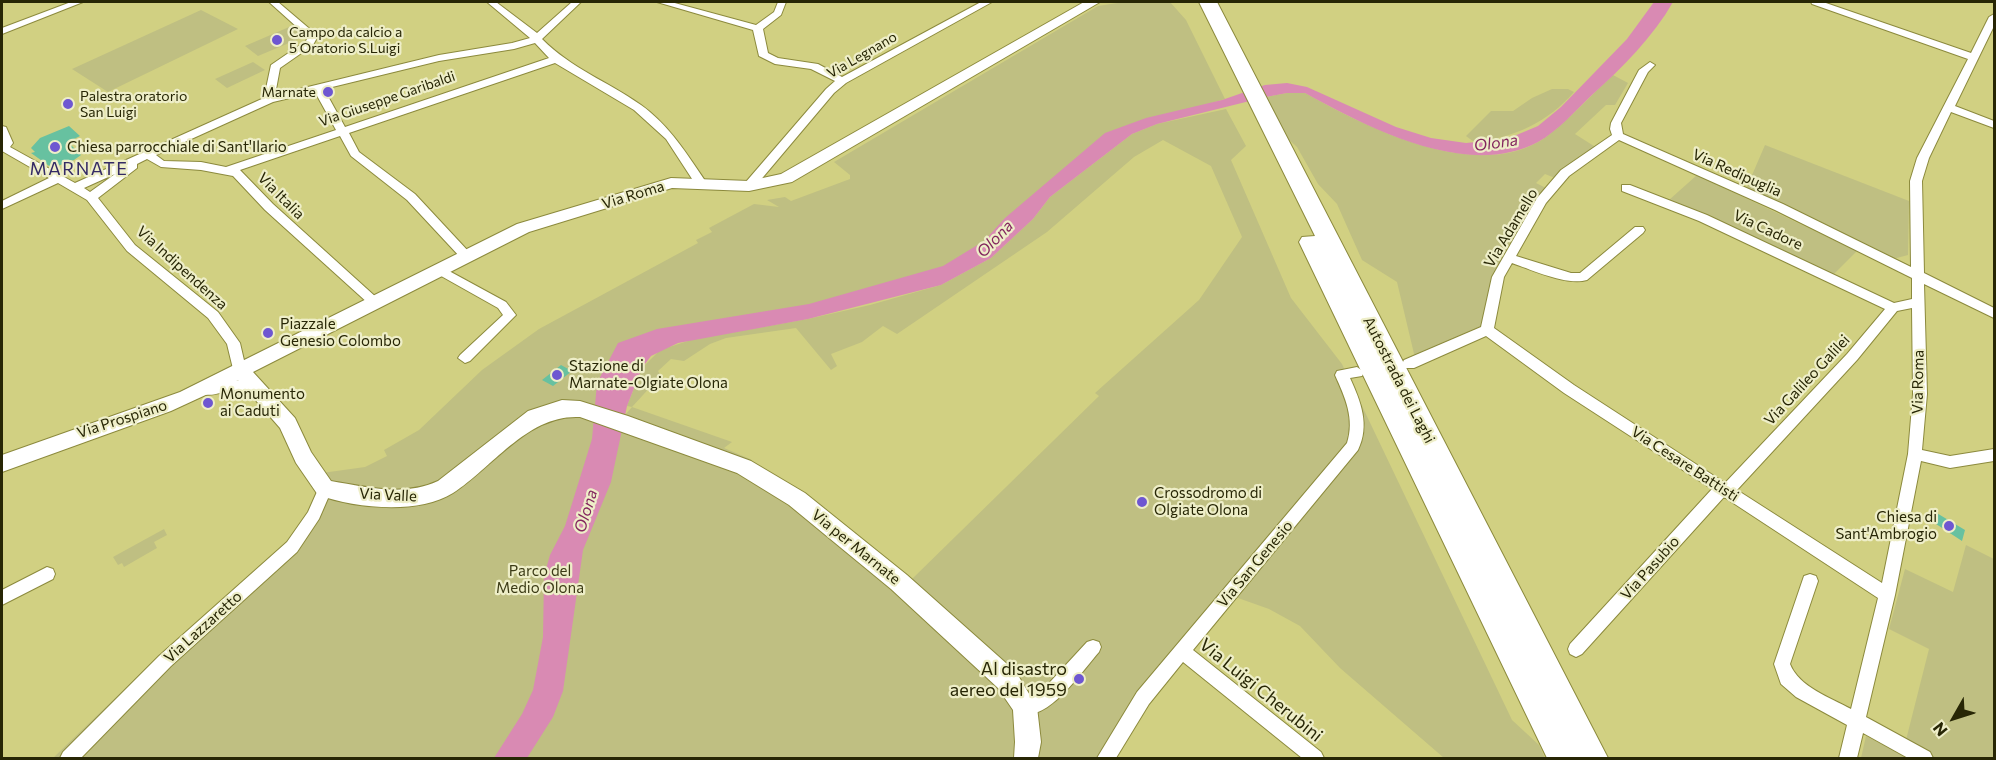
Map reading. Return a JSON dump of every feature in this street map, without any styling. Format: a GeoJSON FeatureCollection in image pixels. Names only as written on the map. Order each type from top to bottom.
{"type":"FeatureCollection","features":[{"type":"Feature","properties":{"kind":"highway","name":"Autostrada dei Laghi"},"geometry":{"type":"LineString","coordinates":[[1192,2],[1236,73]]}},
{"type":"Feature","properties":{"kind":"highway","name":"Autostrada dei Laghi"},"geometry":{"type":"LineString","coordinates":[[1208,2],[1253,110],[1564,759]]}},
{"type":"Feature","properties":{"kind":"highway","name":"Autostrada dei Laghi"},"geometry":{"type":"LineString","coordinates":[[1253,110],[1592,759]]}},
{"type":"Feature","properties":{"kind":"street"},"geometry":{"type":"LineString","coordinates":[[2,31],[78,2]]}},
{"type":"Feature","properties":{"kind":"street"},"geometry":{"type":"LineString","coordinates":[[268,100],[275,67],[310,43],[313,36],[273,2]]}},
{"type":"Feature","properties":{"kind":"street"},"geometry":{"type":"LineString","coordinates":[[493,2],[556,59],[638,108],[670,137],[700,182]]}},
{"type":"Feature","properties":{"kind":"street"},"geometry":{"type":"LineString","coordinates":[[2,129],[8,143],[2,148],[91,197],[117,173],[146,154],[268,100],[439,58],[502,49],[536,39],[577,2]]}},
{"type":"Feature","properties":{"kind":"street"},"geometry":{"type":"LineString","coordinates":[[662,2],[692,5],[758,28]]}},
{"type":"Feature","properties":{"kind":"street"},"geometry":{"type":"LineString","coordinates":[[758,28],[778,13],[783,2]]}},
{"type":"Feature","properties":{"kind":"street","name":"Via Legnano"},"geometry":{"type":"LineString","coordinates":[[749,186],[830,91],[842,81],[987,2]]}},
{"type":"Feature","properties":{"kind":"street"},"geometry":{"type":"LineString","coordinates":[[1815,2],[1974,58]]}},
{"type":"Feature","properties":{"kind":"street","name":"Via Roma"},"geometry":{"type":"LineString","coordinates":[[240,369],[523,228],[671,183],[700,182],[749,186],[765,184],[797,172],[1093,3]]}},
{"type":"Feature","properties":{"kind":"street","name":"Via Roma"},"geometry":{"type":"LineString","coordinates":[[1848,759],[1887,595],[1915,454],[1920,394],[1916,182],[1923,158],[1995,17]]}},
{"type":"Feature","properties":{"kind":"street"},"geometry":{"type":"LineString","coordinates":[[758,28],[764,54],[775,61],[814,66],[842,81]]}},
{"type":"Feature","properties":{"kind":"street","name":"Via Giuseppe Garibaldi"},"geometry":{"type":"LineString","coordinates":[[229,170],[556,59]]}},
{"type":"Feature","properties":{"kind":"street"},"geometry":{"type":"LineString","coordinates":[[1618,136],[1615,129],[1616,123],[1644,70],[1650,65]]}},
{"type":"Feature","properties":{"kind":"street"},"geometry":{"type":"LineString","coordinates":[[319,88],[340,131],[355,154],[411,197],[465,255]]}},
{"type":"Feature","properties":{"kind":"street"},"geometry":{"type":"LineString","coordinates":[[1948,107],[1995,126]]}},
{"type":"Feature","properties":{"kind":"street","name":"Via Adamello"},"geometry":{"type":"LineString","coordinates":[[1487,330],[1498,277],[1541,201],[1565,173],[1618,136]]}},
{"type":"Feature","properties":{"kind":"street","name":"Via Redipuglia"},"geometry":{"type":"LineString","coordinates":[[1618,136],[1779,207],[1995,313]]}},
{"type":"Feature","properties":{"kind":"street"},"geometry":{"type":"LineString","coordinates":[[146,154],[161,164],[229,170]]}},
{"type":"Feature","properties":{"kind":"street","name":"Via Italia"},"geometry":{"type":"LineString","coordinates":[[229,170],[240,176],[269,207],[373,301]]}},
{"type":"Feature","properties":{"kind":"street"},"geometry":{"type":"LineString","coordinates":[[74,188],[117,173]]}},
{"type":"Feature","properties":{"kind":"street"},"geometry":{"type":"LineString","coordinates":[[2,205],[57,179]]}},
{"type":"Feature","properties":{"kind":"street","name":"Via Cadore"},"geometry":{"type":"LineString","coordinates":[[1626,188],[1703,218],[1893,308]]}},
{"type":"Feature","properties":{"kind":"street","name":"Via Indipendenza"},"geometry":{"type":"LineString","coordinates":[[91,197],[131,248],[213,315],[233,342],[240,369]]}},
{"type":"Feature","properties":{"kind":"street"},"geometry":{"type":"LineString","coordinates":[[1509,258],[1571,277],[1583,278],[1639,230]]}},
{"type":"Feature","properties":{"kind":"street"},"geometry":{"type":"LineString","coordinates":[[438,269],[497,301],[510,315],[465,358]]}},
{"type":"Feature","properties":{"kind":"street"},"geometry":{"type":"LineString","coordinates":[[1893,308],[1917,302]]}},
{"type":"Feature","properties":{"kind":"street","name":"Via Galileo Galilei"},"geometry":{"type":"LineString","coordinates":[[1726,491],[1852,357],[1893,308]]}},
{"type":"Feature","properties":{"kind":"street"},"geometry":{"type":"LineString","coordinates":[[1409,364],[1487,330]]}},
{"type":"Feature","properties":{"kind":"street","name":"Via Cesare Battisti"},"geometry":{"type":"LineString","coordinates":[[1487,330],[1569,389],[1887,595]]}},
{"type":"Feature","properties":{"kind":"street"},"geometry":{"type":"LineString","coordinates":[[240,369],[288,424],[303,457],[325,489]]}},
{"type":"Feature","properties":{"kind":"street","name":"Via Prospiano"},"geometry":{"type":"LineString","coordinates":[[2,464],[44,445],[147,413],[195,393],[240,369]]}},
{"type":"Feature","properties":{"kind":"street","name":"Via San Genesio"},"geometry":{"type":"LineString","coordinates":[[1106,759],[1143,698],[1353,446],[1358,435],[1355,404],[1342,375],[1357,372]]}},
{"type":"Feature","properties":{"kind":"street"},"geometry":{"type":"LineString","coordinates":[[195,393],[231,385],[253,385]]}},
{"type":"Feature","properties":{"kind":"street","name":"Via Valle"},"geometry":{"type":"LineString","coordinates":[[325,489],[369,496],[410,499],[437,493],[546,412],[562,408],[580,409],[606,417]]}},
{"type":"Feature","properties":{"kind":"street","name":"Via per Marnate"},"geometry":{"type":"LineString","coordinates":[[606,417],[744,467],[797,499],[904,586],[1007,680],[1025,707],[1028,742],[1026,759]]}},
{"type":"Feature","properties":{"kind":"street"},"geometry":{"type":"LineString","coordinates":[[1915,454],[1950,462],[1995,455]]}},
{"type":"Feature","properties":{"kind":"street","name":"Via Lazzaretto"},"geometry":{"type":"LineString","coordinates":[[69,759],[165,661],[291,547],[314,514],[325,489]]}},
{"type":"Feature","properties":{"kind":"street","name":"Via Pasubio"},"geometry":{"type":"LineString","coordinates":[[1576,649],[1718,493],[1726,491]]}},
{"type":"Feature","properties":{"kind":"street"},"geometry":{"type":"LineString","coordinates":[[2,598],[47,574]]}},
{"type":"Feature","properties":{"kind":"street"},"geometry":{"type":"LineString","coordinates":[[1810,581],[1782,668],[1787,678],[1802,691],[1924,759]]}},
{"type":"Feature","properties":{"kind":"street"},"geometry":{"type":"LineString","coordinates":[[1025,707],[1037,705],[1044,700],[1093,647]]}},
{"type":"Feature","properties":{"kind":"street","name":"Via Luigi Cherubini"},"geometry":{"type":"LineString","coordinates":[[1182,651],[1315,759]]}},
{"type":"Feature","properties":{"kind":"green space","name":"Parco del Medio Olona"},"geometry":{"type":"Polygon","coordinates":[[[1124,2],[1170,2],[1186,20],[1225,99],[1134,126],[975,258],[876,291],[633,343],[625,415],[632,407],[627,406],[642,368],[660,350],[694,339],[808,319],[870,305],[941,285],[991,258],[1033,219],[1050,197],[1132,134],[1157,124],[1226,109],[1246,146],[1231,160],[1291,298],[1342,364],[1512,720],[1539,745],[1545,758],[1444,758],[1340,668],[1300,626],[1269,609],[1238,598],[1228,600],[1142,697],[1101,758],[53,758],[142,672],[291,541],[315,501],[322,473],[365,467],[387,456],[384,450],[419,430],[482,370],[539,329],[698,243],[696,240],[712,232],[709,228],[754,204],[779,207],[767,200],[785,197],[791,201],[850,179],[850,175],[834,162],[1098,6],[1124,2]],[[1163,140],[1134,157],[1047,232],[897,334],[883,326],[862,342],[831,354],[837,366],[831,370],[796,328],[726,338],[710,344],[684,361],[671,359],[658,371],[663,379],[654,383],[632,407],[732,442],[724,448],[750,459],[995,671],[912,582],[912,579],[1099,396],[1095,393],[1199,300],[1242,237],[1211,166],[1163,140]]]}},
{"type":"Feature","properties":{"kind":"green space"},"geometry":{"type":"Polygon","coordinates":[[[201,10],[238,29],[108,92],[72,69],[201,10]]]}},
{"type":"Feature","properties":{"kind":"green space","name":"Campo da calcio a 5 Oratorio S.Luigi"},"geometry":{"type":"Polygon","coordinates":[[[296,24],[308,35],[258,56],[245,46],[296,24]]]}},
{"type":"Feature","properties":{"kind":"green space"},"geometry":{"type":"Polygon","coordinates":[[[253,62],[265,70],[227,88],[215,79],[253,62]]]}},
{"type":"Feature","properties":{"kind":"green space"},"geometry":{"type":"Polygon","coordinates":[[[1613,75],[1628,83],[1615,105],[1606,105],[1575,134],[1597,148],[1555,178],[1545,174],[1536,183],[1546,188],[1493,277],[1483,329],[1415,358],[1397,282],[1362,260],[1337,204],[1318,184],[1297,147],[1285,136],[1266,97],[1287,93],[1305,93],[1390,135],[1423,146],[1456,153],[1489,155],[1519,150],[1546,137],[1613,75]]]}},
{"type":"Feature","properties":{"kind":"green space"},"geometry":{"type":"Polygon","coordinates":[[[1552,89],[1568,89],[1574,92],[1553,112],[1529,127],[1489,140],[1474,142],[1466,136],[1491,111],[1513,111],[1532,98],[1552,89]]]}},
{"type":"Feature","properties":{"kind":"green space"},"geometry":{"type":"Polygon","coordinates":[[[1765,145],[1909,201],[1908,255],[1893,259],[1746,189],[1765,145]]]}},
{"type":"Feature","properties":{"kind":"green space"},"geometry":{"type":"Polygon","coordinates":[[[1697,175],[1857,251],[1832,276],[1669,200],[1697,175]]]}},
{"type":"Feature","properties":{"kind":"green space"},"geometry":{"type":"Polygon","coordinates":[[[164,529],[167,535],[154,542],[157,548],[124,567],[122,563],[118,565],[113,557],[164,529]]]}},
{"type":"Feature","properties":{"kind":"green space"},"geometry":{"type":"Polygon","coordinates":[[[1966,545],[1994,559],[1994,758],[1932,758],[1905,744],[1929,649],[1889,629],[1905,569],[1953,592],[1966,545]]]}},
{"type":"Feature","properties":{"kind":"green space"},"geometry":{"type":"Polygon","coordinates":[[[1866,736],[1909,758],[1861,758],[1866,736]]]}},
{"type":"Feature","properties":{"kind":"water","name":"Olona"},"geometry":{"type":"Polygon","coordinates":[[[1654,2],[1673,2],[1647,39],[1626,62],[1553,132],[1538,142],[1510,152],[1480,155],[1449,152],[1387,133],[1305,93],[1287,93],[1266,97],[1157,124],[1132,134],[1050,197],[1033,219],[991,258],[941,285],[808,319],[678,343],[651,356],[642,368],[627,406],[611,482],[583,550],[563,691],[553,717],[527,758],[494,758],[522,714],[533,690],[543,637],[544,576],[550,555],[565,526],[592,439],[597,383],[618,343],[657,329],[809,304],[943,266],[984,241],[1005,218],[1105,133],[1146,118],[1222,100],[1265,85],[1287,83],[1307,87],[1396,127],[1431,138],[1466,143],[1507,139],[1538,126],[1561,107],[1627,39],[1654,2]]]}},
{"type":"Feature","properties":{"kind":"building","name":"Chiesa parrocchiale di Sant'Ilario"},"geometry":{"type":"Polygon","coordinates":[[[69,126],[80,136],[68,142],[81,155],[74,160],[52,168],[31,153],[35,152],[31,148],[40,138],[69,126]]]}},
{"type":"Feature","properties":{"kind":"building","name":"Stazione di Marnate-Olgiate Olona"},"geometry":{"type":"Polygon","coordinates":[[[561,365],[572,371],[553,386],[542,380],[561,365]]]}},
{"type":"Feature","properties":{"kind":"building","name":"Chiesa di Sant'Ambrogio"},"geometry":{"type":"Polygon","coordinates":[[[1935,512],[1965,530],[1962,541],[1933,522],[1935,512]]]}},
{"type":"Feature","properties":{"kind":"place","name":"Campo da calcio a 5 Oratorio S.Luigi"},"geometry":{"type":"Point","coordinates":[277,40]}},
{"type":"Feature","properties":{"kind":"place","name":"Marnate"},"geometry":{"type":"Point","coordinates":[328,92]}},
{"type":"Feature","properties":{"kind":"place","name":"Palestra oratorio San Luigi"},"geometry":{"type":"Point","coordinates":[68,104]}},
{"type":"Feature","properties":{"kind":"place","name":"Chiesa parrocchiale di Sant'Ilario"},"geometry":{"type":"Point","coordinates":[55,147]}},
{"type":"Feature","properties":{"kind":"place","name":"Piazzale Genesio Colombo"},"geometry":{"type":"Point","coordinates":[268,333]}},
{"type":"Feature","properties":{"kind":"place","name":"Stazione di Marnate-Olgiate Olona"},"geometry":{"type":"Point","coordinates":[557,375]}},
{"type":"Feature","properties":{"kind":"place","name":"Monumento ai Caduti"},"geometry":{"type":"Point","coordinates":[208,403]}},
{"type":"Feature","properties":{"kind":"place","name":"Crossodromo di Olgiate Olona"},"geometry":{"type":"Point","coordinates":[1142,502]}},
{"type":"Feature","properties":{"kind":"place","name":"Chiesa di Sant'Ambrogio"},"geometry":{"type":"Point","coordinates":[1949,526]}},
{"type":"Feature","properties":{"kind":"place","name":"Al disastro aereo del 1959"},"geometry":{"type":"Point","coordinates":[1079,679]}},
{"type":"Feature","properties":{"kind":"district","name":"MARNATE"},"geometry":{"type":"Point","coordinates":[79,169]}}]}
